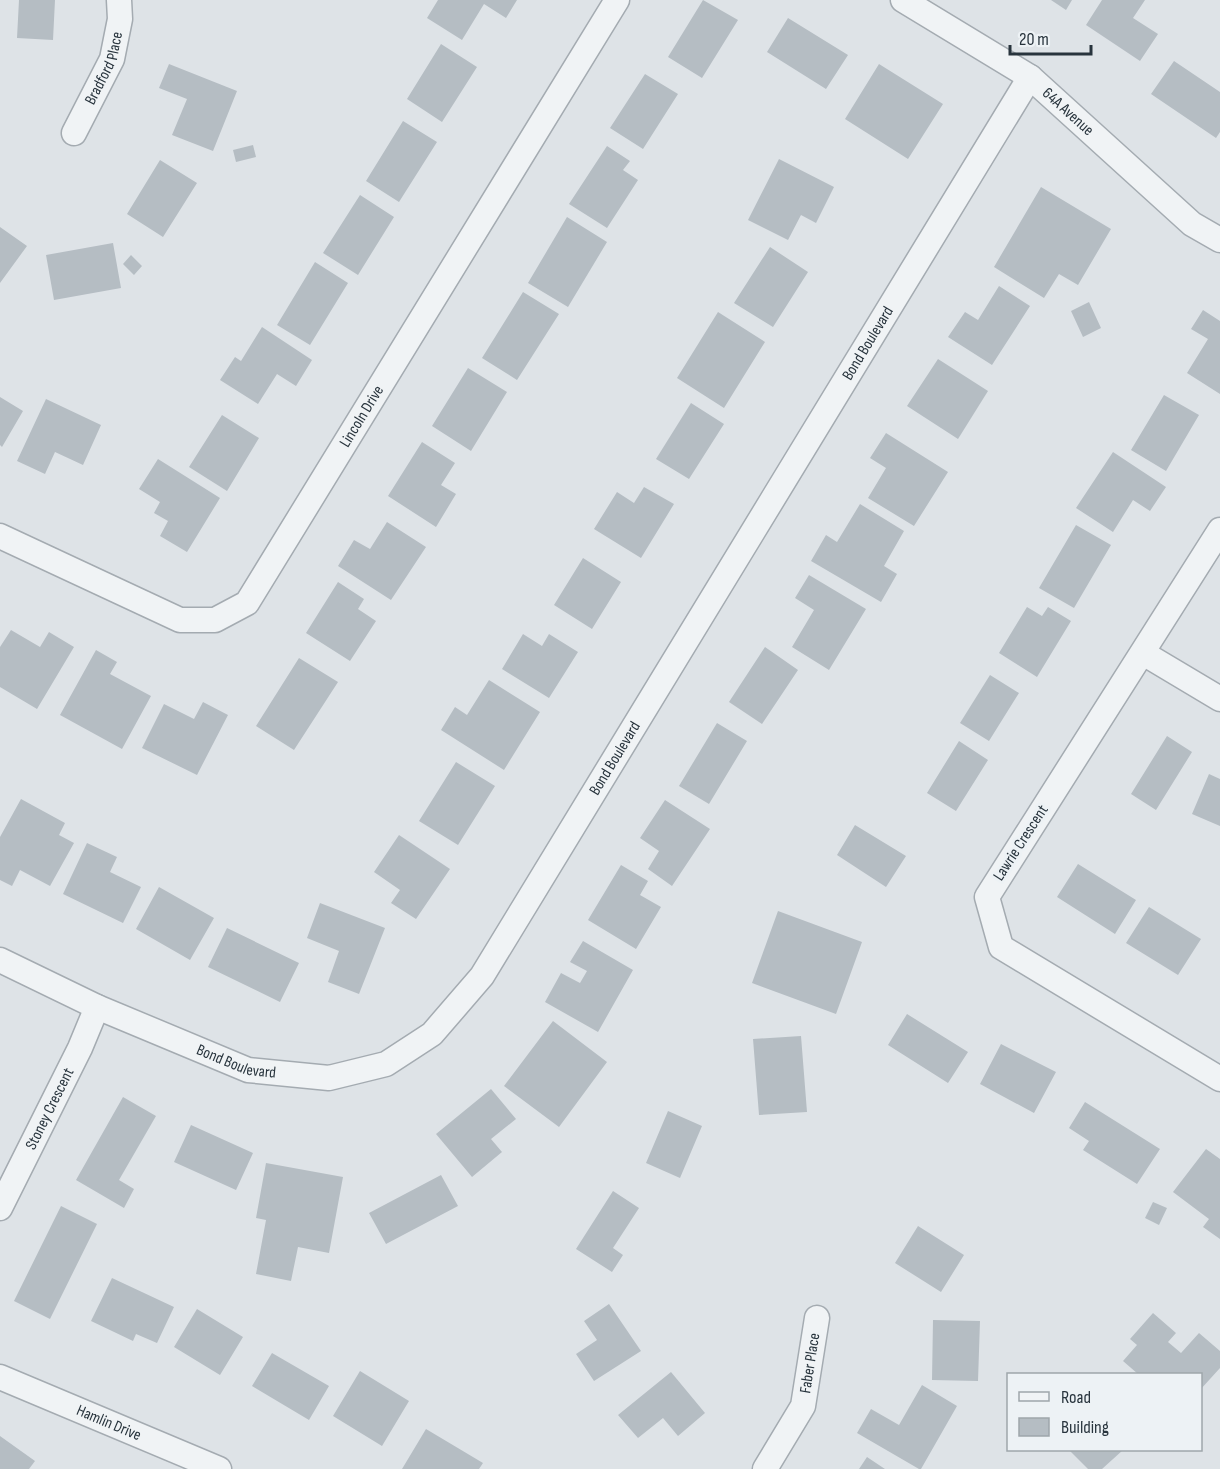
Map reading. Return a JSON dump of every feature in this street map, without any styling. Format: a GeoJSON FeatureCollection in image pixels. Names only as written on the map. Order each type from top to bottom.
{"type":"FeatureCollection","features":[{"type":"Feature","properties":{"kind":"street","name":"Bradford Place"},"geometry":{"type":"LineString","coordinates":[[74,133],[112,59],[120,19],[119,0]]}},
{"type":"Feature","properties":{"kind":"street","name":"Lincoln Drive"},"geometry":{"type":"LineString","coordinates":[[0,536],[180,620],[215,620],[247,603],[617,0]]}},
{"type":"Feature","properties":{"kind":"street","name":"64A Avenue"},"geometry":{"type":"LineString","coordinates":[[903,0],[1030,77],[1192,224],[1220,240]]}},
{"type":"Feature","properties":{"kind":"street","name":"Bond Boulevard"},"geometry":{"type":"LineString","coordinates":[[0,960],[97,1007],[248,1070],[329,1078],[386,1064],[432,1034],[482,976],[1030,77]]}},
{"type":"Feature","properties":{"kind":"street","name":"Lawrie Crescent"},"geometry":{"type":"LineString","coordinates":[[1220,530],[987,897],[1001,947],[1220,1079]]}},
{"type":"Feature","properties":{"kind":"street"},"geometry":{"type":"LineString","coordinates":[[1143,653],[1220,699]]}},
{"type":"Feature","properties":{"kind":"street","name":"Stoney Crescent"},"geometry":{"type":"LineString","coordinates":[[0,1208],[80,1048],[97,1007]]}},
{"type":"Feature","properties":{"kind":"street","name":"Faber Place"},"geometry":{"type":"LineString","coordinates":[[765,1469],[803,1406],[817,1318]]}},
{"type":"Feature","properties":{"kind":"street","name":"Hamlin Drive"},"geometry":{"type":"LineString","coordinates":[[0,1377],[219,1469]]}},
{"type":"Feature","properties":{"kind":"building"},"geometry":{"type":"Polygon","coordinates":[[[19,0],[55,0],[53,40],[17,38],[19,0]]]}},
{"type":"Feature","properties":{"kind":"building"},"geometry":{"type":"Polygon","coordinates":[[[438,0],[517,0],[506,18],[484,4],[462,40],[427,18],[438,0]]]}},
{"type":"Feature","properties":{"kind":"building"},"geometry":{"type":"Polygon","coordinates":[[[703,0],[738,20],[702,78],[668,57],[703,0]]]}},
{"type":"Feature","properties":{"kind":"building"},"geometry":{"type":"Polygon","coordinates":[[[1051,0],[1072,0],[1066,10],[1051,0]]]}},
{"type":"Feature","properties":{"kind":"building"},"geometry":{"type":"Polygon","coordinates":[[[1102,0],[1145,0],[1133,18],[1158,34],[1140,61],[1086,25],[1102,0]]]}},
{"type":"Feature","properties":{"kind":"building"},"geometry":{"type":"Polygon","coordinates":[[[788,18],[848,55],[826,89],[767,52],[788,18]]]}},
{"type":"Feature","properties":{"kind":"building"},"geometry":{"type":"Polygon","coordinates":[[[441,44],[477,67],[442,122],[407,99],[441,44]]]}},
{"type":"Feature","properties":{"kind":"building"},"geometry":{"type":"Polygon","coordinates":[[[1174,61],[1220,92],[1220,132],[1216,138],[1151,94],[1174,61]]]}},
{"type":"Feature","properties":{"kind":"building"},"geometry":{"type":"Polygon","coordinates":[[[169,64],[237,91],[213,151],[172,135],[187,99],[159,88],[169,64]]]}},
{"type":"Feature","properties":{"kind":"building"},"geometry":{"type":"Polygon","coordinates":[[[879,64],[943,104],[908,159],[845,119],[879,64]]]}},
{"type":"Feature","properties":{"kind":"building"},"geometry":{"type":"Polygon","coordinates":[[[645,74],[678,94],[643,149],[610,128],[645,74]]]}},
{"type":"Feature","properties":{"kind":"building"},"geometry":{"type":"Polygon","coordinates":[[[403,121],[437,142],[399,202],[366,181],[403,121]]]}},
{"type":"Feature","properties":{"kind":"building"},"geometry":{"type":"Polygon","coordinates":[[[253,145],[256,157],[236,162],[233,150],[253,145]]]}},
{"type":"Feature","properties":{"kind":"building"},"geometry":{"type":"Polygon","coordinates":[[[607,146],[630,161],[623,170],[638,180],[607,228],[569,204],[607,146]]]}},
{"type":"Feature","properties":{"kind":"building"},"geometry":{"type":"Polygon","coordinates":[[[779,159],[834,187],[816,223],[801,215],[788,240],[748,220],[779,159]]]}},
{"type":"Feature","properties":{"kind":"building"},"geometry":{"type":"Polygon","coordinates":[[[160,160],[197,183],[163,237],[127,214],[160,160]]]}},
{"type":"Feature","properties":{"kind":"building"},"geometry":{"type":"Polygon","coordinates":[[[1041,187],[1111,229],[1078,285],[1059,274],[1044,298],[994,267],[1041,187]]]}},
{"type":"Feature","properties":{"kind":"building"},"geometry":{"type":"Polygon","coordinates":[[[360,195],[394,217],[358,275],[323,253],[360,195]]]}},
{"type":"Feature","properties":{"kind":"building"},"geometry":{"type":"Polygon","coordinates":[[[567,217],[607,242],[568,307],[528,283],[567,217]]]}},
{"type":"Feature","properties":{"kind":"building"},"geometry":{"type":"Polygon","coordinates":[[[0,227],[27,246],[0,283],[0,227]]]}},
{"type":"Feature","properties":{"kind":"building"},"geometry":{"type":"Polygon","coordinates":[[[113,243],[121,288],[54,300],[46,255],[113,243]]]}},
{"type":"Feature","properties":{"kind":"building"},"geometry":{"type":"Polygon","coordinates":[[[770,247],[808,272],[773,327],[734,303],[770,247]]]}},
{"type":"Feature","properties":{"kind":"building"},"geometry":{"type":"Polygon","coordinates":[[[131,255],[142,266],[134,275],[123,264],[131,255]]]}},
{"type":"Feature","properties":{"kind":"building"},"geometry":{"type":"Polygon","coordinates":[[[315,262],[348,283],[310,345],[277,325],[315,262]]]}},
{"type":"Feature","properties":{"kind":"building"},"geometry":{"type":"Polygon","coordinates":[[[999,286],[1030,306],[992,365],[948,337],[965,312],[978,320],[999,286]]]}},
{"type":"Feature","properties":{"kind":"building"},"geometry":{"type":"Polygon","coordinates":[[[523,292],[559,314],[517,380],[482,358],[523,292]]]}},
{"type":"Feature","properties":{"kind":"building"},"geometry":{"type":"Polygon","coordinates":[[[1089,302],[1101,328],[1083,337],[1071,311],[1089,302]]]}},
{"type":"Feature","properties":{"kind":"building"},"geometry":{"type":"Polygon","coordinates":[[[1203,310],[1220,321],[1220,394],[1187,373],[1208,339],[1191,329],[1203,310]]]}},
{"type":"Feature","properties":{"kind":"building"},"geometry":{"type":"Polygon","coordinates":[[[718,312],[765,342],[724,408],[677,378],[718,312]]]}},
{"type":"Feature","properties":{"kind":"building"},"geometry":{"type":"Polygon","coordinates":[[[262,327],[312,360],[296,386],[277,374],[258,404],[220,380],[235,357],[241,361],[262,327]]]}},
{"type":"Feature","properties":{"kind":"building"},"geometry":{"type":"Polygon","coordinates":[[[938,359],[988,391],[958,439],[907,406],[938,359]]]}},
{"type":"Feature","properties":{"kind":"building"},"geometry":{"type":"Polygon","coordinates":[[[468,368],[507,392],[471,451],[432,426],[468,368]]]}},
{"type":"Feature","properties":{"kind":"building"},"geometry":{"type":"Polygon","coordinates":[[[1164,395],[1199,415],[1166,471],[1131,450],[1164,395]]]}},
{"type":"Feature","properties":{"kind":"building"},"geometry":{"type":"Polygon","coordinates":[[[0,397],[23,411],[2,447],[0,445],[0,397]]]}},
{"type":"Feature","properties":{"kind":"building"},"geometry":{"type":"Polygon","coordinates":[[[46,399],[101,425],[83,465],[55,452],[45,474],[17,461],[46,399]]]}},
{"type":"Feature","properties":{"kind":"building"},"geometry":{"type":"Polygon","coordinates":[[[691,403],[724,424],[689,479],[656,459],[691,403]]]}},
{"type":"Feature","properties":{"kind":"building"},"geometry":{"type":"Polygon","coordinates":[[[222,415],[259,438],[227,491],[189,467],[222,415]]]}},
{"type":"Feature","properties":{"kind":"building"},"geometry":{"type":"Polygon","coordinates":[[[886,433],[948,472],[914,526],[868,498],[886,468],[870,458],[886,433]]]}},
{"type":"Feature","properties":{"kind":"building"},"geometry":{"type":"Polygon","coordinates":[[[422,442],[455,463],[441,485],[456,494],[436,527],[388,496],[422,442]]]}},
{"type":"Feature","properties":{"kind":"building"},"geometry":{"type":"Polygon","coordinates":[[[1113,452],[1166,487],[1150,511],[1133,500],[1113,532],[1076,508],[1113,452]]]}},
{"type":"Feature","properties":{"kind":"building"},"geometry":{"type":"Polygon","coordinates":[[[158,459],[220,498],[187,552],[160,536],[168,521],[154,513],[160,502],[139,489],[158,459]]]}},
{"type":"Feature","properties":{"kind":"building"},"geometry":{"type":"Polygon","coordinates":[[[644,487],[674,504],[641,558],[594,529],[617,492],[634,503],[644,487]]]}},
{"type":"Feature","properties":{"kind":"building"},"geometry":{"type":"Polygon","coordinates":[[[860,504],[904,531],[884,566],[897,574],[881,602],[811,561],[826,535],[837,542],[860,504]]]}},
{"type":"Feature","properties":{"kind":"building"},"geometry":{"type":"Polygon","coordinates":[[[387,522],[426,547],[391,600],[338,566],[354,540],[370,549],[387,522]]]}},
{"type":"Feature","properties":{"kind":"building"},"geometry":{"type":"Polygon","coordinates":[[[1076,525],[1111,545],[1074,608],[1039,588],[1076,525]]]}},
{"type":"Feature","properties":{"kind":"building"},"geometry":{"type":"Polygon","coordinates":[[[583,558],[621,582],[592,629],[554,605],[583,558]]]}},
{"type":"Feature","properties":{"kind":"building"},"geometry":{"type":"Polygon","coordinates":[[[809,575],[866,609],[829,670],[792,647],[814,610],[795,598],[809,575]]]}},
{"type":"Feature","properties":{"kind":"building"},"geometry":{"type":"Polygon","coordinates":[[[338,582],[364,599],[358,609],[376,621],[350,661],[306,633],[338,582]]]}},
{"type":"Feature","properties":{"kind":"building"},"geometry":{"type":"Polygon","coordinates":[[[1027,607],[1042,616],[1048,607],[1071,621],[1037,677],[999,653],[1027,607]]]}},
{"type":"Feature","properties":{"kind":"building"},"geometry":{"type":"Polygon","coordinates":[[[11,630],[40,647],[49,632],[74,647],[37,709],[0,687],[0,647],[11,630]]]}},
{"type":"Feature","properties":{"kind":"building"},"geometry":{"type":"Polygon","coordinates":[[[523,634],[542,646],[549,634],[578,652],[549,698],[502,669],[523,634]]]}},
{"type":"Feature","properties":{"kind":"building"},"geometry":{"type":"Polygon","coordinates":[[[765,647],[798,670],[762,724],[729,702],[765,647]]]}},
{"type":"Feature","properties":{"kind":"building"},"geometry":{"type":"Polygon","coordinates":[[[96,650],[117,662],[110,674],[151,696],[122,749],[60,715],[96,650]]]}},
{"type":"Feature","properties":{"kind":"building"},"geometry":{"type":"Polygon","coordinates":[[[299,658],[338,682],[294,750],[256,726],[299,658]]]}},
{"type":"Feature","properties":{"kind":"building"},"geometry":{"type":"Polygon","coordinates":[[[990,675],[1019,693],[989,741],[960,723],[990,675]]]}},
{"type":"Feature","properties":{"kind":"building"},"geometry":{"type":"Polygon","coordinates":[[[489,680],[540,712],[504,770],[441,730],[455,707],[467,715],[489,680]]]}},
{"type":"Feature","properties":{"kind":"building"},"geometry":{"type":"Polygon","coordinates":[[[203,702],[228,715],[197,775],[142,748],[164,704],[194,719],[203,702]]]}},
{"type":"Feature","properties":{"kind":"building"},"geometry":{"type":"Polygon","coordinates":[[[717,723],[747,741],[709,804],[679,786],[717,723]]]}},
{"type":"Feature","properties":{"kind":"building"},"geometry":{"type":"Polygon","coordinates":[[[1167,736],[1192,752],[1156,810],[1131,794],[1167,736]]]}},
{"type":"Feature","properties":{"kind":"building"},"geometry":{"type":"Polygon","coordinates":[[[959,741],[988,760],[956,811],[927,793],[959,741]]]}},
{"type":"Feature","properties":{"kind":"building"},"geometry":{"type":"Polygon","coordinates":[[[456,762],[495,786],[458,845],[419,821],[456,762]]]}},
{"type":"Feature","properties":{"kind":"building"},"geometry":{"type":"Polygon","coordinates":[[[1209,774],[1220,779],[1220,826],[1192,814],[1209,774]]]}},
{"type":"Feature","properties":{"kind":"building"},"geometry":{"type":"Polygon","coordinates":[[[21,799],[65,823],[59,835],[74,843],[50,886],[20,870],[12,886],[0,880],[0,837],[21,799]]]}},
{"type":"Feature","properties":{"kind":"building"},"geometry":{"type":"Polygon","coordinates":[[[665,800],[710,829],[672,886],[648,869],[659,851],[640,838],[665,800]]]}},
{"type":"Feature","properties":{"kind":"building"},"geometry":{"type":"Polygon","coordinates":[[[855,825],[906,856],[886,887],[837,855],[855,825]]]}},
{"type":"Feature","properties":{"kind":"building"},"geometry":{"type":"Polygon","coordinates":[[[399,835],[450,869],[416,919],[391,903],[400,890],[374,872],[399,835]]]}},
{"type":"Feature","properties":{"kind":"building"},"geometry":{"type":"Polygon","coordinates":[[[87,843],[117,857],[110,872],[141,887],[123,923],[63,894],[87,843]]]}},
{"type":"Feature","properties":{"kind":"building"},"geometry":{"type":"Polygon","coordinates":[[[1078,864],[1136,900],[1115,934],[1057,897],[1078,864]]]}},
{"type":"Feature","properties":{"kind":"building"},"geometry":{"type":"Polygon","coordinates":[[[621,865],[648,881],[640,895],[661,907],[636,949],[588,920],[621,865]]]}},
{"type":"Feature","properties":{"kind":"building"},"geometry":{"type":"Polygon","coordinates":[[[159,887],[214,918],[190,960],[136,929],[159,887]]]}},
{"type":"Feature","properties":{"kind":"building"},"geometry":{"type":"Polygon","coordinates":[[[320,903],[385,928],[359,994],[328,982],[339,951],[307,938],[320,903]]]}},
{"type":"Feature","properties":{"kind":"building"},"geometry":{"type":"Polygon","coordinates":[[[1149,907],[1201,939],[1178,975],[1126,943],[1149,907]]]}},
{"type":"Feature","properties":{"kind":"building"},"geometry":{"type":"Polygon","coordinates":[[[778,911],[862,942],[836,1014],[752,983],[778,911]]]}},
{"type":"Feature","properties":{"kind":"building"},"geometry":{"type":"Polygon","coordinates":[[[227,928],[299,963],[280,1002],[208,967],[227,928]]]}},
{"type":"Feature","properties":{"kind":"building"},"geometry":{"type":"Polygon","coordinates":[[[583,941],[633,970],[598,1032],[545,1002],[561,973],[580,983],[587,971],[570,962],[583,941]]]}},
{"type":"Feature","properties":{"kind":"building"},"geometry":{"type":"Polygon","coordinates":[[[907,1014],[968,1052],[948,1083],[888,1045],[907,1014]]]}},
{"type":"Feature","properties":{"kind":"building"},"geometry":{"type":"Polygon","coordinates":[[[553,1021],[607,1062],[559,1127],[504,1086],[553,1021]]]}},
{"type":"Feature","properties":{"kind":"building"},"geometry":{"type":"Polygon","coordinates":[[[801,1036],[807,1112],[759,1115],[753,1039],[801,1036]]]}},
{"type":"Feature","properties":{"kind":"building"},"geometry":{"type":"Polygon","coordinates":[[[1001,1044],[1056,1072],[1034,1113],[980,1084],[1001,1044]]]}},
{"type":"Feature","properties":{"kind":"building"},"geometry":{"type":"Polygon","coordinates":[[[491,1089],[516,1119],[491,1139],[502,1152],[472,1177],[436,1134],[491,1089]]]}},
{"type":"Feature","properties":{"kind":"building"},"geometry":{"type":"Polygon","coordinates":[[[123,1097],[156,1116],[119,1180],[134,1189],[124,1208],[76,1180],[123,1097]]]}},
{"type":"Feature","properties":{"kind":"building"},"geometry":{"type":"Polygon","coordinates":[[[1085,1102],[1160,1149],[1137,1184],[1083,1150],[1089,1141],[1069,1128],[1085,1102]]]}},
{"type":"Feature","properties":{"kind":"building"},"geometry":{"type":"Polygon","coordinates":[[[668,1111],[702,1126],[680,1178],[646,1163],[668,1111]]]}},
{"type":"Feature","properties":{"kind":"building"},"geometry":{"type":"Polygon","coordinates":[[[191,1125],[253,1153],[236,1190],[174,1162],[191,1125]]]}},
{"type":"Feature","properties":{"kind":"building"},"geometry":{"type":"Polygon","coordinates":[[[1206,1149],[1220,1159],[1220,1239],[1203,1227],[1209,1219],[1173,1192],[1206,1149]]]}},
{"type":"Feature","properties":{"kind":"building"},"geometry":{"type":"Polygon","coordinates":[[[266,1163],[343,1177],[329,1253],[298,1247],[291,1281],[256,1274],[266,1220],[256,1218],[266,1163]]]}},
{"type":"Feature","properties":{"kind":"building"},"geometry":{"type":"Polygon","coordinates":[[[441,1175],[458,1206],[386,1244],[369,1213],[441,1175]]]}},
{"type":"Feature","properties":{"kind":"building"},"geometry":{"type":"Polygon","coordinates":[[[613,1191],[639,1208],[613,1248],[623,1255],[612,1272],[576,1249],[613,1191]]]}},
{"type":"Feature","properties":{"kind":"building"},"geometry":{"type":"Polygon","coordinates":[[[1153,1202],[1167,1208],[1159,1225],[1145,1218],[1153,1202]]]}},
{"type":"Feature","properties":{"kind":"building"},"geometry":{"type":"Polygon","coordinates":[[[61,1206],[97,1224],[50,1319],[14,1301],[61,1206]]]}},
{"type":"Feature","properties":{"kind":"building"},"geometry":{"type":"Polygon","coordinates":[[[918,1226],[964,1255],[941,1292],[895,1263],[918,1226]]]}},
{"type":"Feature","properties":{"kind":"building"},"geometry":{"type":"Polygon","coordinates":[[[112,1278],[174,1307],[157,1343],[136,1334],[133,1341],[91,1321],[112,1278]]]}},
{"type":"Feature","properties":{"kind":"building"},"geometry":{"type":"Polygon","coordinates":[[[609,1304],[641,1351],[594,1381],[576,1354],[597,1340],[584,1321],[609,1304]]]}},
{"type":"Feature","properties":{"kind":"building"},"geometry":{"type":"Polygon","coordinates":[[[197,1309],[243,1337],[220,1375],[174,1347],[197,1309]]]}},
{"type":"Feature","properties":{"kind":"building"},"geometry":{"type":"Polygon","coordinates":[[[1153,1313],[1176,1333],[1168,1342],[1181,1353],[1199,1333],[1220,1351],[1220,1368],[1202,1388],[1202,1373],[1137,1373],[1123,1361],[1137,1345],[1130,1339],[1153,1313]]]}},
{"type":"Feature","properties":{"kind":"building"},"geometry":{"type":"Polygon","coordinates":[[[933,1320],[980,1321],[978,1381],[932,1380],[933,1320]]]}},
{"type":"Feature","properties":{"kind":"building"},"geometry":{"type":"Polygon","coordinates":[[[272,1353],[329,1386],[309,1420],[252,1386],[272,1353]]]}},
{"type":"Feature","properties":{"kind":"building"},"geometry":{"type":"Polygon","coordinates":[[[360,1371],[409,1401],[382,1446],[333,1416],[360,1371]]]}},
{"type":"Feature","properties":{"kind":"building"},"geometry":{"type":"Polygon","coordinates":[[[671,1372],[705,1413],[678,1436],[663,1418],[638,1438],[618,1415],[671,1372]]]}},
{"type":"Feature","properties":{"kind":"building"},"geometry":{"type":"Polygon","coordinates":[[[922,1385],[957,1406],[919,1469],[857,1433],[871,1409],[899,1425],[922,1385]]]}},
{"type":"Feature","properties":{"kind":"building"},"geometry":{"type":"Polygon","coordinates":[[[426,1429],[483,1463],[479,1469],[402,1469],[426,1429]]]}},
{"type":"Feature","properties":{"kind":"building"},"geometry":{"type":"Polygon","coordinates":[[[0,1436],[35,1461],[29,1469],[0,1469],[0,1436]]]}},
{"type":"Feature","properties":{"kind":"building"},"geometry":{"type":"Polygon","coordinates":[[[1070,1451],[1122,1451],[1102,1469],[1088,1469],[1070,1451]]]}},
{"type":"Feature","properties":{"kind":"building"},"geometry":{"type":"Polygon","coordinates":[[[867,1457],[885,1469],[859,1469],[867,1457]]]}}]}
